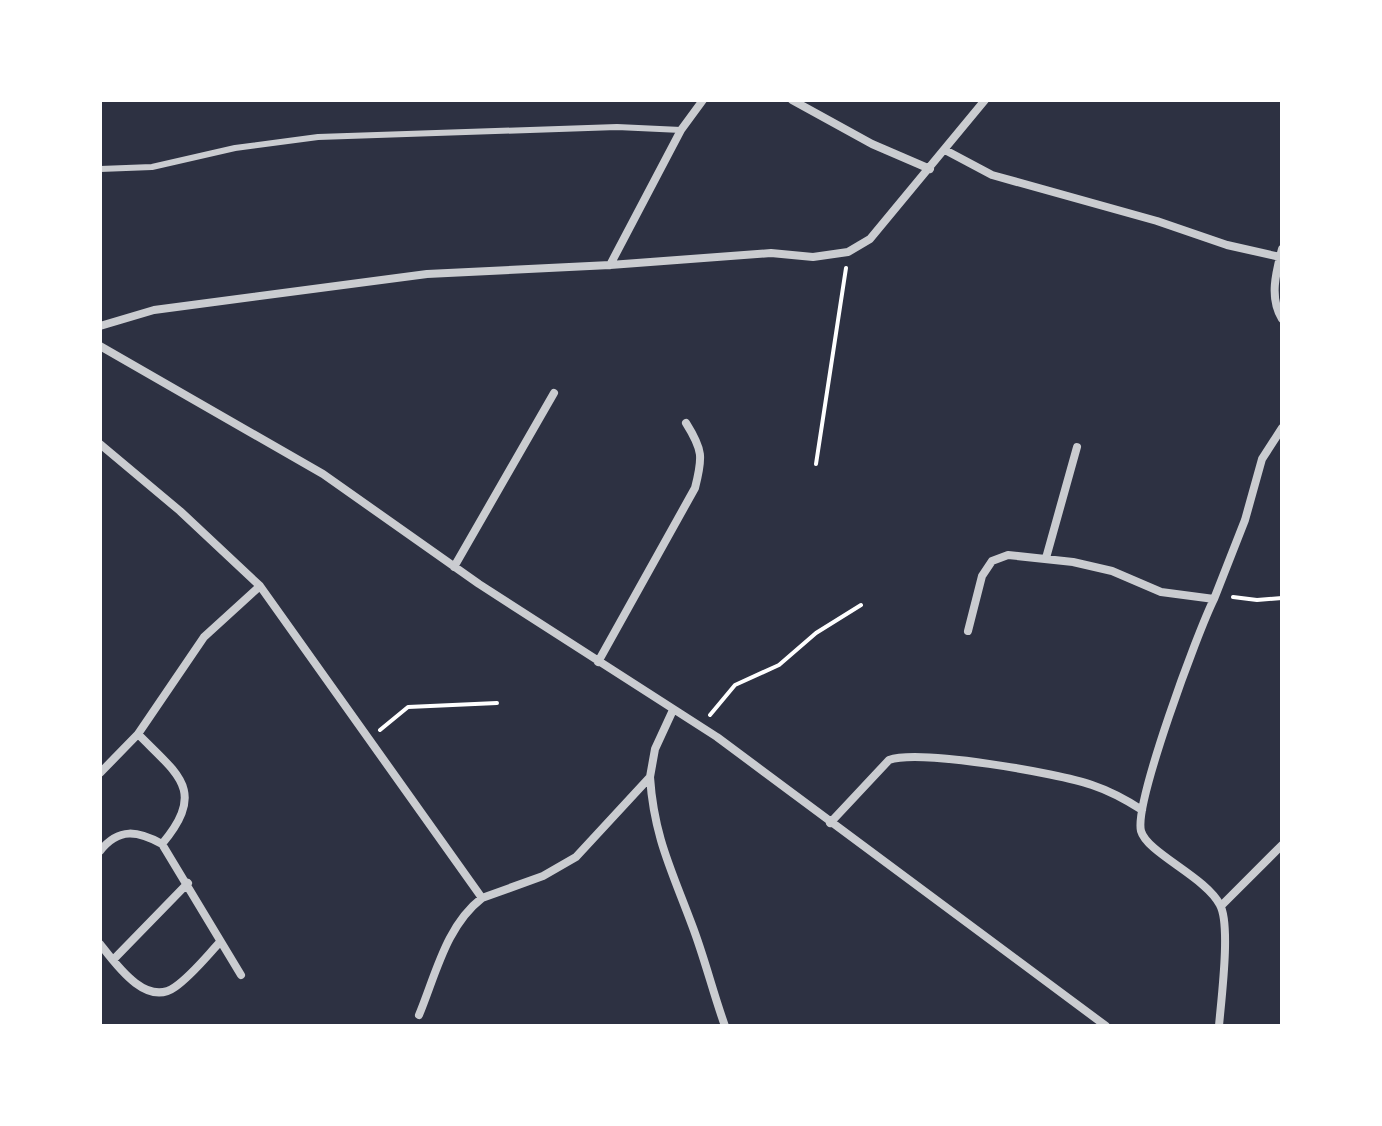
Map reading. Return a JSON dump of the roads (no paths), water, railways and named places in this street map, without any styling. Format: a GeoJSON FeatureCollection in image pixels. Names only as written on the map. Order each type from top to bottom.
{"type":"FeatureCollection","features":[{"type":"Feature","properties":{"kind":"street"},"geometry":{"type":"LineString","coordinates":[[610,265],[681,130],[703,100]]}},
{"type":"Feature","properties":{"kind":"street"},"geometry":{"type":"LineString","coordinates":[[792,100],[872,144],[930,169]]}},
{"type":"Feature","properties":{"kind":"street"},"geometry":{"type":"LineString","coordinates":[[100,326],[154,310],[411,276],[771,253],[813,257],[848,252],[870,239],[985,100]]}},
{"type":"Feature","properties":{"kind":"street"},"geometry":{"type":"LineString","coordinates":[[945,150],[992,175],[1143,217],[1227,245],[1281,253],[1274,288],[1282,319]]}},
{"type":"Feature","properties":{"kind":"street"},"geometry":{"type":"LineString","coordinates":[[100,346],[323,474],[454,567],[701,727],[1106,1026]]}},
{"type":"Feature","properties":{"kind":"street"},"geometry":{"type":"LineString","coordinates":[[454,567],[554,393]]}},
{"type":"Feature","properties":{"kind":"street"},"geometry":{"type":"LineString","coordinates":[[598,662],[695,488],[702,461],[699,443],[686,423]]}},
{"type":"Feature","properties":{"kind":"street"},"geometry":{"type":"LineString","coordinates":[[1219,1026],[1224,924],[1221,906],[1204,885],[1146,841],[1140,829],[1142,810],[1201,625],[1245,520],[1262,459],[1282,428]]}},
{"type":"Feature","properties":{"kind":"street"},"geometry":{"type":"LineString","coordinates":[[100,444],[180,511],[260,586],[482,898]]}},
{"type":"Feature","properties":{"kind":"street"},"geometry":{"type":"LineString","coordinates":[[1046,558],[1077,447]]}},
{"type":"Feature","properties":{"kind":"street"},"geometry":{"type":"LineString","coordinates":[[968,631],[982,576],[992,561],[1008,555],[1046,558],[1112,571],[1161,592],[1214,599]]}},
{"type":"Feature","properties":{"kind":"street"},"geometry":{"type":"LineString","coordinates":[[100,773],[138,734],[204,637],[260,586]]}},
{"type":"Feature","properties":{"kind":"street"},"geometry":{"type":"LineString","coordinates":[[673,710],[655,749],[650,777],[652,812],[725,1026]]}},
{"type":"Feature","properties":{"kind":"street"},"geometry":{"type":"LineString","coordinates":[[138,734],[184,783],[186,798],[182,813],[162,844]]}},
{"type":"Feature","properties":{"kind":"street"},"geometry":{"type":"LineString","coordinates":[[830,823],[889,760],[900,756],[951,759],[1088,783],[1116,794],[1142,810]]}},
{"type":"Feature","properties":{"kind":"street"},"geometry":{"type":"LineString","coordinates":[[419,1015],[453,929],[465,911],[482,898],[543,876],[576,857],[650,777]]}},
{"type":"Feature","properties":{"kind":"street"},"geometry":{"type":"LineString","coordinates":[[100,851],[106,844],[126,834],[140,832],[162,844],[241,975]]}},
{"type":"Feature","properties":{"kind":"street"},"geometry":{"type":"LineString","coordinates":[[1221,906],[1282,845]]}},
{"type":"Feature","properties":{"kind":"street"},"geometry":{"type":"LineString","coordinates":[[113,960],[188,883]]}},
{"type":"Feature","properties":{"kind":"street"},"geometry":{"type":"LineString","coordinates":[[100,944],[138,986],[158,992],[173,989],[220,942]]}},
{"type":"Feature","properties":{"kind":"lane"},"geometry":{"type":"LineString","coordinates":[[100,169],[152,167],[235,148],[318,137],[617,127],[681,130]]}}]}
